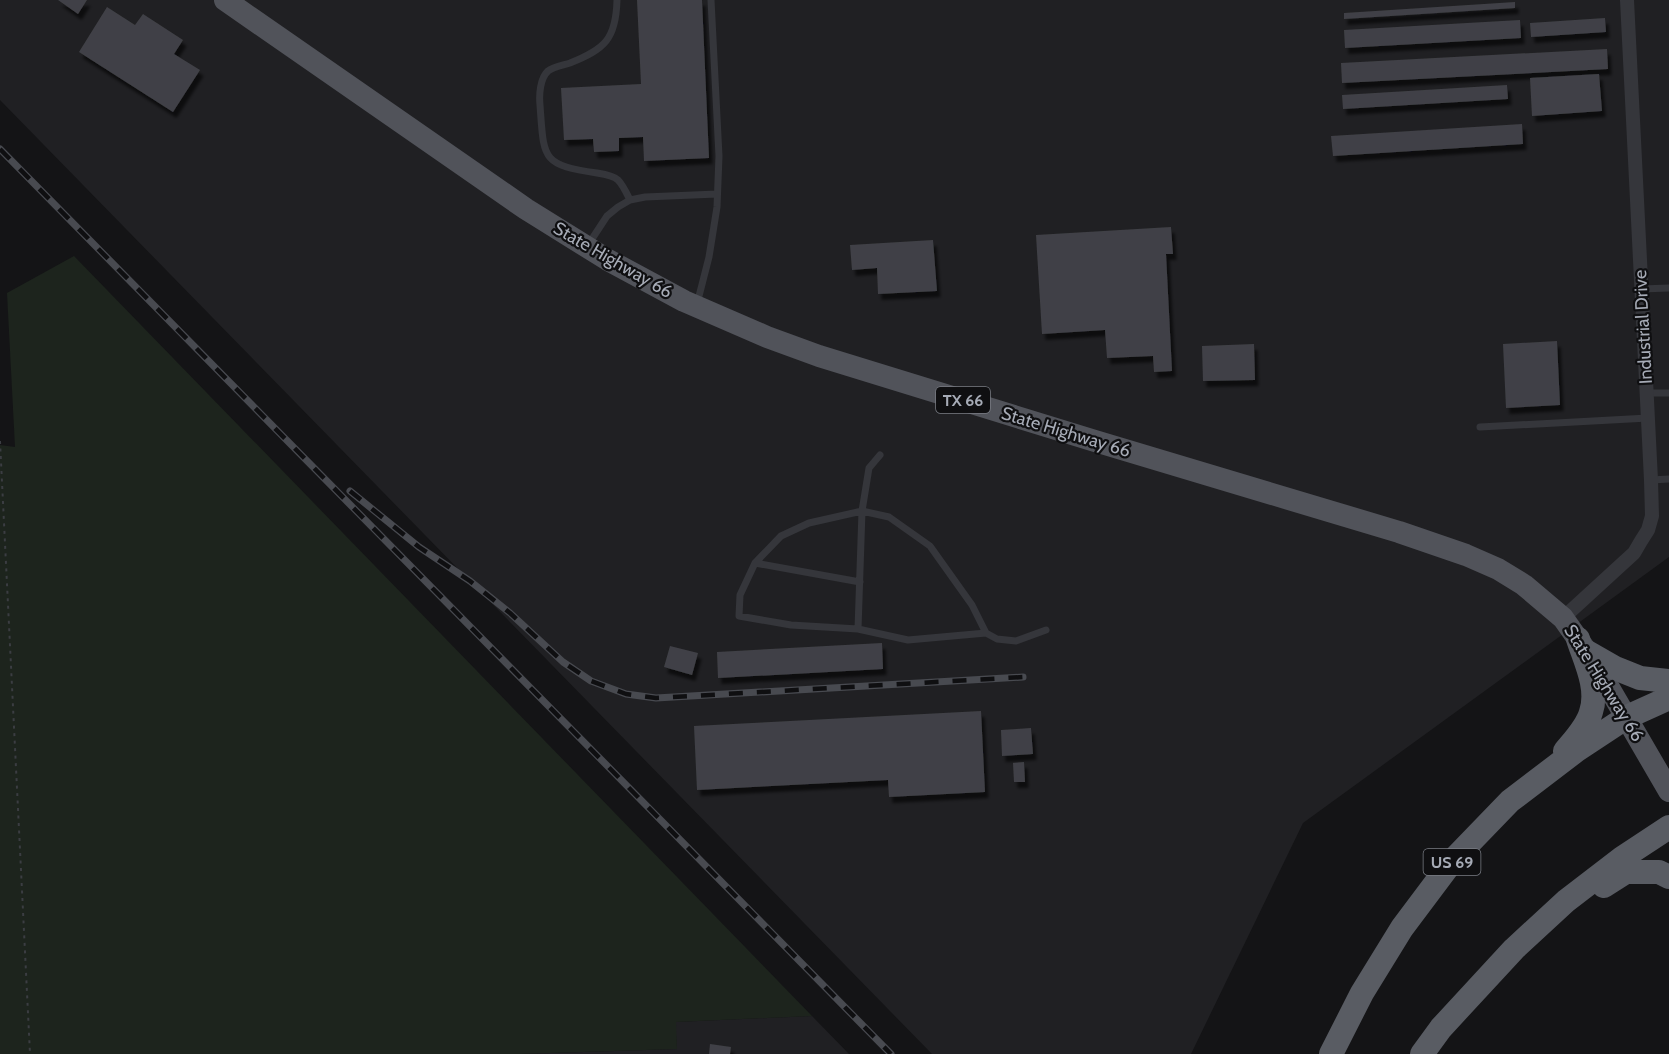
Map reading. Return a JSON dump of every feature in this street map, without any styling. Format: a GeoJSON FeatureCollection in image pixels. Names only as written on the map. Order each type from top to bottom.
{"type":"FeatureCollection","features":[{"type":"Feature","properties":{"kind":"highway"},"geometry":{"type":"LineString","coordinates":[[1582,645],[1615,668],[1640,678],[1669,681]]}},
{"type":"Feature","properties":{"kind":"highway"},"geometry":{"type":"LineString","coordinates":[[1549,771],[1580,732],[1591,713],[1593,697],[1591,678],[1582,645]]}},
{"type":"Feature","properties":{"kind":"highway","name":"US 69"},"geometry":{"type":"LineString","coordinates":[[1331,1054],[1362,993],[1402,928],[1453,860],[1510,801],[1577,750],[1627,717],[1669,698]]}},
{"type":"Feature","properties":{"kind":"highway"},"geometry":{"type":"LineString","coordinates":[[1422,1054],[1441,1028],[1514,949],[1566,901],[1622,858],[1669,827]]}},
{"type":"Feature","properties":{"kind":"highway"},"geometry":{"type":"LineString","coordinates":[[1441,1028],[1604,886],[1626,872],[1659,872],[1669,877]]}},
{"type":"Feature","properties":{"kind":"main road","name":"State Highway 66"},"geometry":{"type":"LineString","coordinates":[[225,0],[526,209],[586,247],[697,306],[767,337],[819,356],[1437,544],[1506,574],[1524,585],[1563,618],[1627,717],[1669,791]]}},
{"type":"Feature","properties":{"kind":"street","name":"Industrial Drive"},"geometry":{"type":"LineString","coordinates":[[1563,618],[1634,553],[1648,530],[1652,516],[1627,0]]}},
{"type":"Feature","properties":{"kind":"lane"},"geometry":{"type":"LineString","coordinates":[[617,0],[617,16],[610,38],[597,51],[548,71],[541,84],[539,99],[542,137],[548,157],[558,165],[618,179],[630,200]]}},
{"type":"Feature","properties":{"kind":"lane"},"geometry":{"type":"LineString","coordinates":[[697,306],[709,257],[717,207],[719,156],[711,0]]}},
{"type":"Feature","properties":{"kind":"lane"},"geometry":{"type":"LineString","coordinates":[[586,247],[607,216],[630,200],[645,197],[717,194]]}},
{"type":"Feature","properties":{"kind":"lane"},"geometry":{"type":"LineString","coordinates":[[1641,289],[1669,288]]}},
{"type":"Feature","properties":{"kind":"lane"},"geometry":{"type":"LineString","coordinates":[[1647,393],[1669,393]]}},
{"type":"Feature","properties":{"kind":"lane"},"geometry":{"type":"LineString","coordinates":[[1480,427],[1648,418]]}},
{"type":"Feature","properties":{"kind":"lane"},"geometry":{"type":"LineString","coordinates":[[858,629],[862,511],[869,468],[880,455]]}},
{"type":"Feature","properties":{"kind":"lane"},"geometry":{"type":"LineString","coordinates":[[1651,480],[1669,479]]}},
{"type":"Feature","properties":{"kind":"lane"},"geometry":{"type":"LineString","coordinates":[[986,633],[972,605],[930,546],[889,517],[862,511],[810,523],[782,536],[755,563],[740,595],[739,616],[791,625],[858,629],[908,640],[986,633],[997,639],[1016,641],[1046,630]]}},
{"type":"Feature","properties":{"kind":"lane"},"geometry":{"type":"LineString","coordinates":[[755,563],[860,582]]}},
{"type":"Feature","properties":{"kind":"path"},"geometry":{"type":"LineString","coordinates":[[0,441],[30,1054]]}},
{"type":"Feature","properties":{"kind":"shaded area"},"geometry":{"type":"Polygon","coordinates":[[[0,0],[1669,0],[1669,557],[1303,823],[1191,1054],[932,1054],[0,100],[0,0]]]}},
{"type":"Feature","properties":{"kind":"shaded area"},"geometry":{"type":"Polygon","coordinates":[[[74,256],[812,1016],[676,1022],[677,1049],[520,1054],[0,1054],[0,445],[15,447],[7,293],[74,256]]]}},
{"type":"Feature","properties":{"kind":"shaded area"},"geometry":{"type":"Polygon","coordinates":[[[812,1016],[849,1054],[520,1054],[677,1049],[675,1022],[812,1016]]]}},
{"type":"Feature","properties":{"kind":"building"},"geometry":{"type":"Polygon","coordinates":[[[58,0],[87,0],[78,14],[58,0]]]}},
{"type":"Feature","properties":{"kind":"building"},"geometry":{"type":"Polygon","coordinates":[[[637,0],[702,0],[709,158],[644,161],[643,137],[619,138],[619,151],[594,152],[593,139],[564,140],[561,88],[641,84],[637,0]]]}},
{"type":"Feature","properties":{"kind":"building"},"geometry":{"type":"Polygon","coordinates":[[[1515,2],[1515,8],[1344,19],[1344,13],[1515,2]]]}},
{"type":"Feature","properties":{"kind":"building"},"geometry":{"type":"Polygon","coordinates":[[[107,7],[135,25],[143,14],[183,40],[174,54],[200,70],[173,112],[79,52],[107,7]]]}},
{"type":"Feature","properties":{"kind":"building"},"geometry":{"type":"Polygon","coordinates":[[[1605,18],[1606,32],[1531,37],[1530,23],[1605,18]]]}},
{"type":"Feature","properties":{"kind":"building"},"geometry":{"type":"Polygon","coordinates":[[[1520,20],[1521,38],[1345,48],[1344,30],[1520,20]]]}},
{"type":"Feature","properties":{"kind":"building"},"geometry":{"type":"Polygon","coordinates":[[[1607,49],[1608,69],[1342,83],[1341,63],[1607,49]]]}},
{"type":"Feature","properties":{"kind":"building"},"geometry":{"type":"Polygon","coordinates":[[[1599,74],[1602,111],[1532,116],[1530,78],[1599,74]]]}},
{"type":"Feature","properties":{"kind":"building"},"geometry":{"type":"Polygon","coordinates":[[[1507,85],[1508,99],[1343,109],[1342,95],[1507,85]]]}},
{"type":"Feature","properties":{"kind":"building"},"geometry":{"type":"Polygon","coordinates":[[[1522,124],[1523,144],[1333,156],[1331,136],[1522,124]]]}},
{"type":"Feature","properties":{"kind":"building"},"geometry":{"type":"Polygon","coordinates":[[[1171,227],[1173,254],[1166,254],[1172,371],[1154,372],[1153,356],[1107,358],[1105,330],[1042,334],[1036,235],[1171,227]]]}},
{"type":"Feature","properties":{"kind":"building"},"geometry":{"type":"Polygon","coordinates":[[[933,240],[937,291],[878,294],[877,268],[852,270],[850,245],[933,240]]]}},
{"type":"Feature","properties":{"kind":"building"},"geometry":{"type":"Polygon","coordinates":[[[1557,341],[1560,405],[1506,408],[1503,344],[1557,341]]]}},
{"type":"Feature","properties":{"kind":"building"},"geometry":{"type":"Polygon","coordinates":[[[1254,344],[1255,380],[1203,381],[1202,346],[1254,344]]]}},
{"type":"Feature","properties":{"kind":"building"},"geometry":{"type":"Polygon","coordinates":[[[882,643],[883,669],[718,678],[717,652],[882,643]]]}},
{"type":"Feature","properties":{"kind":"building"},"geometry":{"type":"Polygon","coordinates":[[[670,646],[698,653],[692,675],[664,667],[670,646]]]}},
{"type":"Feature","properties":{"kind":"building"},"geometry":{"type":"Polygon","coordinates":[[[981,711],[985,792],[889,797],[888,780],[697,790],[694,726],[981,711]]]}},
{"type":"Feature","properties":{"kind":"building"},"geometry":{"type":"Polygon","coordinates":[[[1031,728],[1033,754],[1002,756],[1001,730],[1031,728]]]}},
{"type":"Feature","properties":{"kind":"building"},"geometry":{"type":"Polygon","coordinates":[[[1024,762],[1025,782],[1014,782],[1013,763],[1024,762]]]}},
{"type":"Feature","properties":{"kind":"building"},"geometry":{"type":"Polygon","coordinates":[[[710,1044],[731,1047],[730,1054],[709,1054],[710,1044]]]}},
{"type":"Feature","properties":{"kind":"railway"},"geometry":{"type":"LineString","coordinates":[[0,149],[891,1054]]}},
{"type":"Feature","properties":{"kind":"railway"},"geometry":{"type":"LineString","coordinates":[[350,491],[419,547],[470,581],[510,613],[563,662],[591,681],[626,694],[656,698],[1023,677]]}}]}
